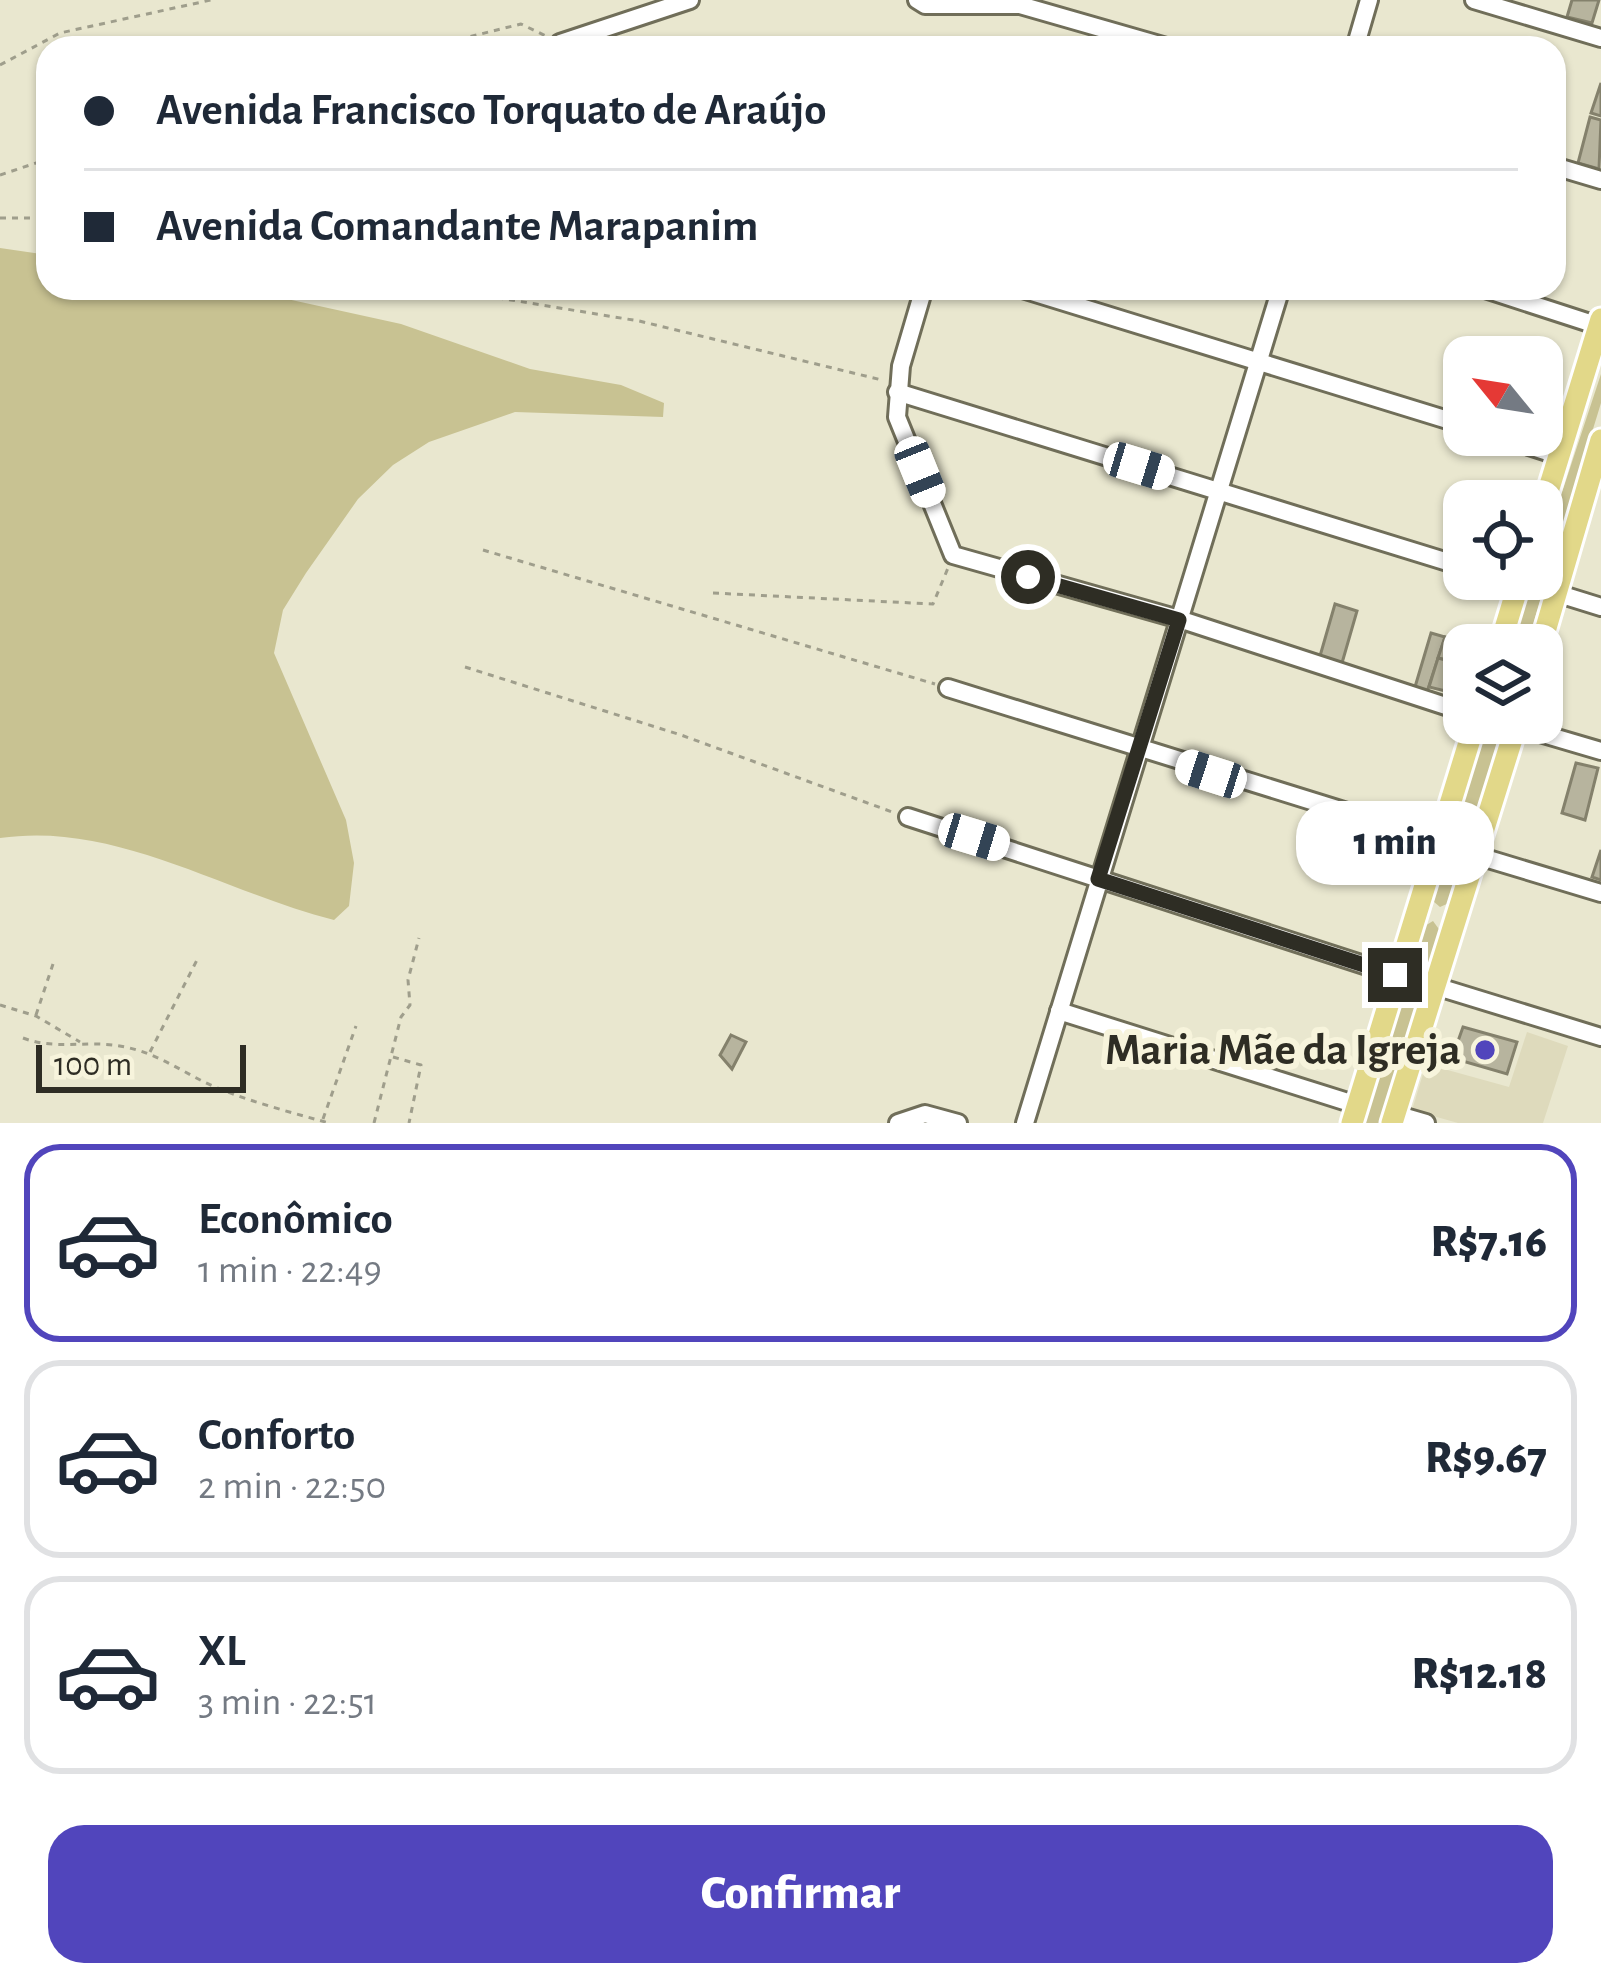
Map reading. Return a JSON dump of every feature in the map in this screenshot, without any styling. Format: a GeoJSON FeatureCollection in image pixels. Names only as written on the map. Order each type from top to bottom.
{"type":"FeatureCollection","features":[{"type":"Feature","properties":{"kind":"main road"},"geometry":{"type":"LineString","coordinates":[[1563,446],[1600,324]]}},
{"type":"Feature","properties":{"kind":"main road"},"geometry":{"type":"LineString","coordinates":[[1552,480],[1560,456]]}},
{"type":"Feature","properties":{"kind":"main road"},"geometry":{"type":"LineString","coordinates":[[1563,571],[1599,456]]}},
{"type":"Feature","properties":{"kind":"main road"},"geometry":{"type":"LineString","coordinates":[[1354,1114],[1468,744]]}},
{"type":"Feature","properties":{"kind":"main road"},"geometry":{"type":"LineString","coordinates":[[1394,1118],[1511,744]]}},
{"type":"Feature","properties":{"kind":"street"},"geometry":{"type":"LineString","coordinates":[[581,36],[690,0]]}},
{"type":"Feature","properties":{"kind":"street"},"geometry":{"type":"LineString","coordinates":[[917,0],[925,5],[1020,5],[1128,36]]}},
{"type":"Feature","properties":{"kind":"street"},"geometry":{"type":"LineString","coordinates":[[1358,36],[1369,0]]}},
{"type":"Feature","properties":{"kind":"street"},"geometry":{"type":"LineString","coordinates":[[1474,0],[1601,38]]}},
{"type":"Feature","properties":{"kind":"street"},"geometry":{"type":"LineString","coordinates":[[1566,170],[1601,180]]}},
{"type":"Feature","properties":{"kind":"street"},"geometry":{"type":"LineString","coordinates":[[921,300],[897,392],[900,429],[953,555],[1179,620],[1443,705]]}},
{"type":"Feature","properties":{"kind":"street"},"geometry":{"type":"LineString","coordinates":[[1059,300],[1443,418]]}},
{"type":"Feature","properties":{"kind":"street"},"geometry":{"type":"LineString","coordinates":[[1025,1123],[1277,300]]}},
{"type":"Feature","properties":{"kind":"street"},"geometry":{"type":"LineString","coordinates":[[1521,300],[1600,324]]}},
{"type":"Feature","properties":{"kind":"street"},"geometry":{"type":"LineString","coordinates":[[897,392],[1443,560]]}},
{"type":"Feature","properties":{"kind":"street"},"geometry":{"type":"LineString","coordinates":[[1563,595],[1601,607]]}},
{"type":"Feature","properties":{"kind":"street"},"geometry":{"type":"LineString","coordinates":[[948,688],[1126,739],[1138,750],[1437,840]]}},
{"type":"Feature","properties":{"kind":"street"},"geometry":{"type":"LineString","coordinates":[[1563,739],[1601,751]]}},
{"type":"Feature","properties":{"kind":"street"},"geometry":{"type":"LineString","coordinates":[[908,817],[1395,975]]}},
{"type":"Feature","properties":{"kind":"street"},"geometry":{"type":"LineString","coordinates":[[1475,855],[1601,893]]}},
{"type":"Feature","properties":{"kind":"street"},"geometry":{"type":"LineString","coordinates":[[1435,986],[1601,1037]]}},
{"type":"Feature","properties":{"kind":"street"},"geometry":{"type":"LineString","coordinates":[[1059,1011],[1354,1114]]}},
{"type":"Feature","properties":{"kind":"street"},"geometry":{"type":"LineString","coordinates":[[1394,1118],[1426,1123]]}},
{"type":"Feature","properties":{"kind":"street"},"geometry":{"type":"LineString","coordinates":[[906,1119],[958,1123]]}},
{"type":"Feature","properties":{"kind":"path"},"geometry":{"type":"LineString","coordinates":[[54,36],[211,0]]}},
{"type":"Feature","properties":{"kind":"path"},"geometry":{"type":"LineString","coordinates":[[472,36],[521,24],[546,36]]}},
{"type":"Feature","properties":{"kind":"path"},"geometry":{"type":"LineString","coordinates":[[0,65],[36,46]]}},
{"type":"Feature","properties":{"kind":"path"},"geometry":{"type":"LineString","coordinates":[[0,176],[36,163]]}},
{"type":"Feature","properties":{"kind":"path"},"geometry":{"type":"LineString","coordinates":[[0,218],[36,218]]}},
{"type":"Feature","properties":{"kind":"path"},"geometry":{"type":"LineString","coordinates":[[503,300],[639,321],[784,353],[884,380],[897,392]]}},
{"type":"Feature","properties":{"kind":"path"},"geometry":{"type":"LineString","coordinates":[[483,550],[948,688]]}},
{"type":"Feature","properties":{"kind":"path"},"geometry":{"type":"LineString","coordinates":[[713,593],[933,604],[953,555]]}},
{"type":"Feature","properties":{"kind":"path"},"geometry":{"type":"LineString","coordinates":[[465,667],[681,735],[796,781],[908,817]]}},
{"type":"Feature","properties":{"kind":"path"},"geometry":{"type":"LineString","coordinates":[[374,1123],[401,1017],[410,1005],[408,980],[419,938]]}},
{"type":"Feature","properties":{"kind":"path"},"geometry":{"type":"LineString","coordinates":[[149,1054],[197,960]]}},
{"type":"Feature","properties":{"kind":"path"},"geometry":{"type":"LineString","coordinates":[[36,1016],[53,964]]}},
{"type":"Feature","properties":{"kind":"path"},"geometry":{"type":"LineString","coordinates":[[0,1005],[36,1016],[81,1043]]}},
{"type":"Feature","properties":{"kind":"path"},"geometry":{"type":"LineString","coordinates":[[322,1121],[356,1026]]}},
{"type":"Feature","properties":{"kind":"path"},"geometry":{"type":"LineString","coordinates":[[22,1038],[55,1047],[81,1043],[149,1054],[216,1088],[329,1123]]}},
{"type":"Feature","properties":{"kind":"path"},"geometry":{"type":"LineString","coordinates":[[391,1056],[421,1065],[409,1123]]}},
{"type":"Feature","properties":{"kind":"shaded area"},"geometry":{"type":"Polygon","coordinates":[[[0,248],[36,253],[36,300],[292,300],[401,324],[530,369],[621,385],[664,403],[663,417],[515,412],[429,442],[393,465],[358,499],[306,573],[283,610],[274,653],[346,820],[354,863],[349,906],[334,920],[127,849],[43,835],[0,838],[0,248]]]}},
{"type":"Feature","properties":{"kind":"shaded area"},"geometry":{"type":"Polygon","coordinates":[[[1601,374],[1601,403],[1563,527],[1563,489],[1601,374]]]}},
{"type":"Feature","properties":{"kind":"shaded area"},"geometry":{"type":"Polygon","coordinates":[[[1527,600],[1541,600],[1533,624],[1519,624],[1527,600]]]}},
{"type":"Feature","properties":{"kind":"shaded area"},"geometry":{"type":"Polygon","coordinates":[[[1481,744],[1497,744],[1449,903],[1440,907],[1433,901],[1481,744]]]}},
{"type":"Feature","properties":{"kind":"shaded area"},"geometry":{"type":"Polygon","coordinates":[[[1433,921],[1441,932],[1381,1123],[1363,1123],[1423,927],[1433,921]]]}},
{"type":"Feature","properties":{"kind":"shaded area"},"geometry":{"type":"Polygon","coordinates":[[[1527,1032],[1568,1046],[1543,1123],[1458,1123],[1412,1110],[1426,1064],[1509,1087],[1527,1032]]]}},
{"type":"Feature","properties":{"kind":"building"},"geometry":{"type":"Polygon","coordinates":[[[1572,0],[1599,0],[1592,23],[1567,17],[1572,0]]]}},
{"type":"Feature","properties":{"kind":"building"},"geometry":{"type":"Polygon","coordinates":[[[1601,83],[1601,116],[1591,113],[1601,83]]]}},
{"type":"Feature","properties":{"kind":"building"},"geometry":{"type":"Polygon","coordinates":[[[1590,117],[1601,120],[1599,169],[1578,163],[1590,117]]]}},
{"type":"Feature","properties":{"kind":"building"},"geometry":{"type":"Polygon","coordinates":[[[1335,604],[1357,611],[1342,663],[1320,656],[1335,604]]]}},
{"type":"Feature","properties":{"kind":"building"},"geometry":{"type":"Polygon","coordinates":[[[1431,633],[1443,636],[1427,692],[1415,687],[1431,633]]]}},
{"type":"Feature","properties":{"kind":"building"},"geometry":{"type":"Polygon","coordinates":[[[1438,658],[1443,659],[1443,690],[1429,687],[1438,658]]]}},
{"type":"Feature","properties":{"kind":"building"},"geometry":{"type":"Polygon","coordinates":[[[1576,763],[1598,768],[1585,820],[1562,813],[1576,763]]]}},
{"type":"Feature","properties":{"kind":"building"},"geometry":{"type":"Polygon","coordinates":[[[1601,850],[1601,880],[1592,877],[1601,850]]]}},
{"type":"Feature","properties":{"kind":"building","name":"Maria Mãe da Igreja"},"geometry":{"type":"Polygon","coordinates":[[[1463,1027],[1517,1042],[1507,1074],[1452,1058],[1463,1027]]]}},
{"type":"Feature","properties":{"kind":"building"},"geometry":{"type":"Polygon","coordinates":[[[731,1035],[746,1042],[732,1069],[720,1055],[731,1035]]]}},
{"type":"Feature","properties":{"kind":"place","name":"Maria Mãe da Igreja"},"geometry":{"type":"Point","coordinates":[1485,1050]}},
{"type":"Feature","properties":{"kind":"route"},"geometry":{"type":"LineString","coordinates":[[1028,577],[1179,620],[1098,879],[1395,975]]}}]}
